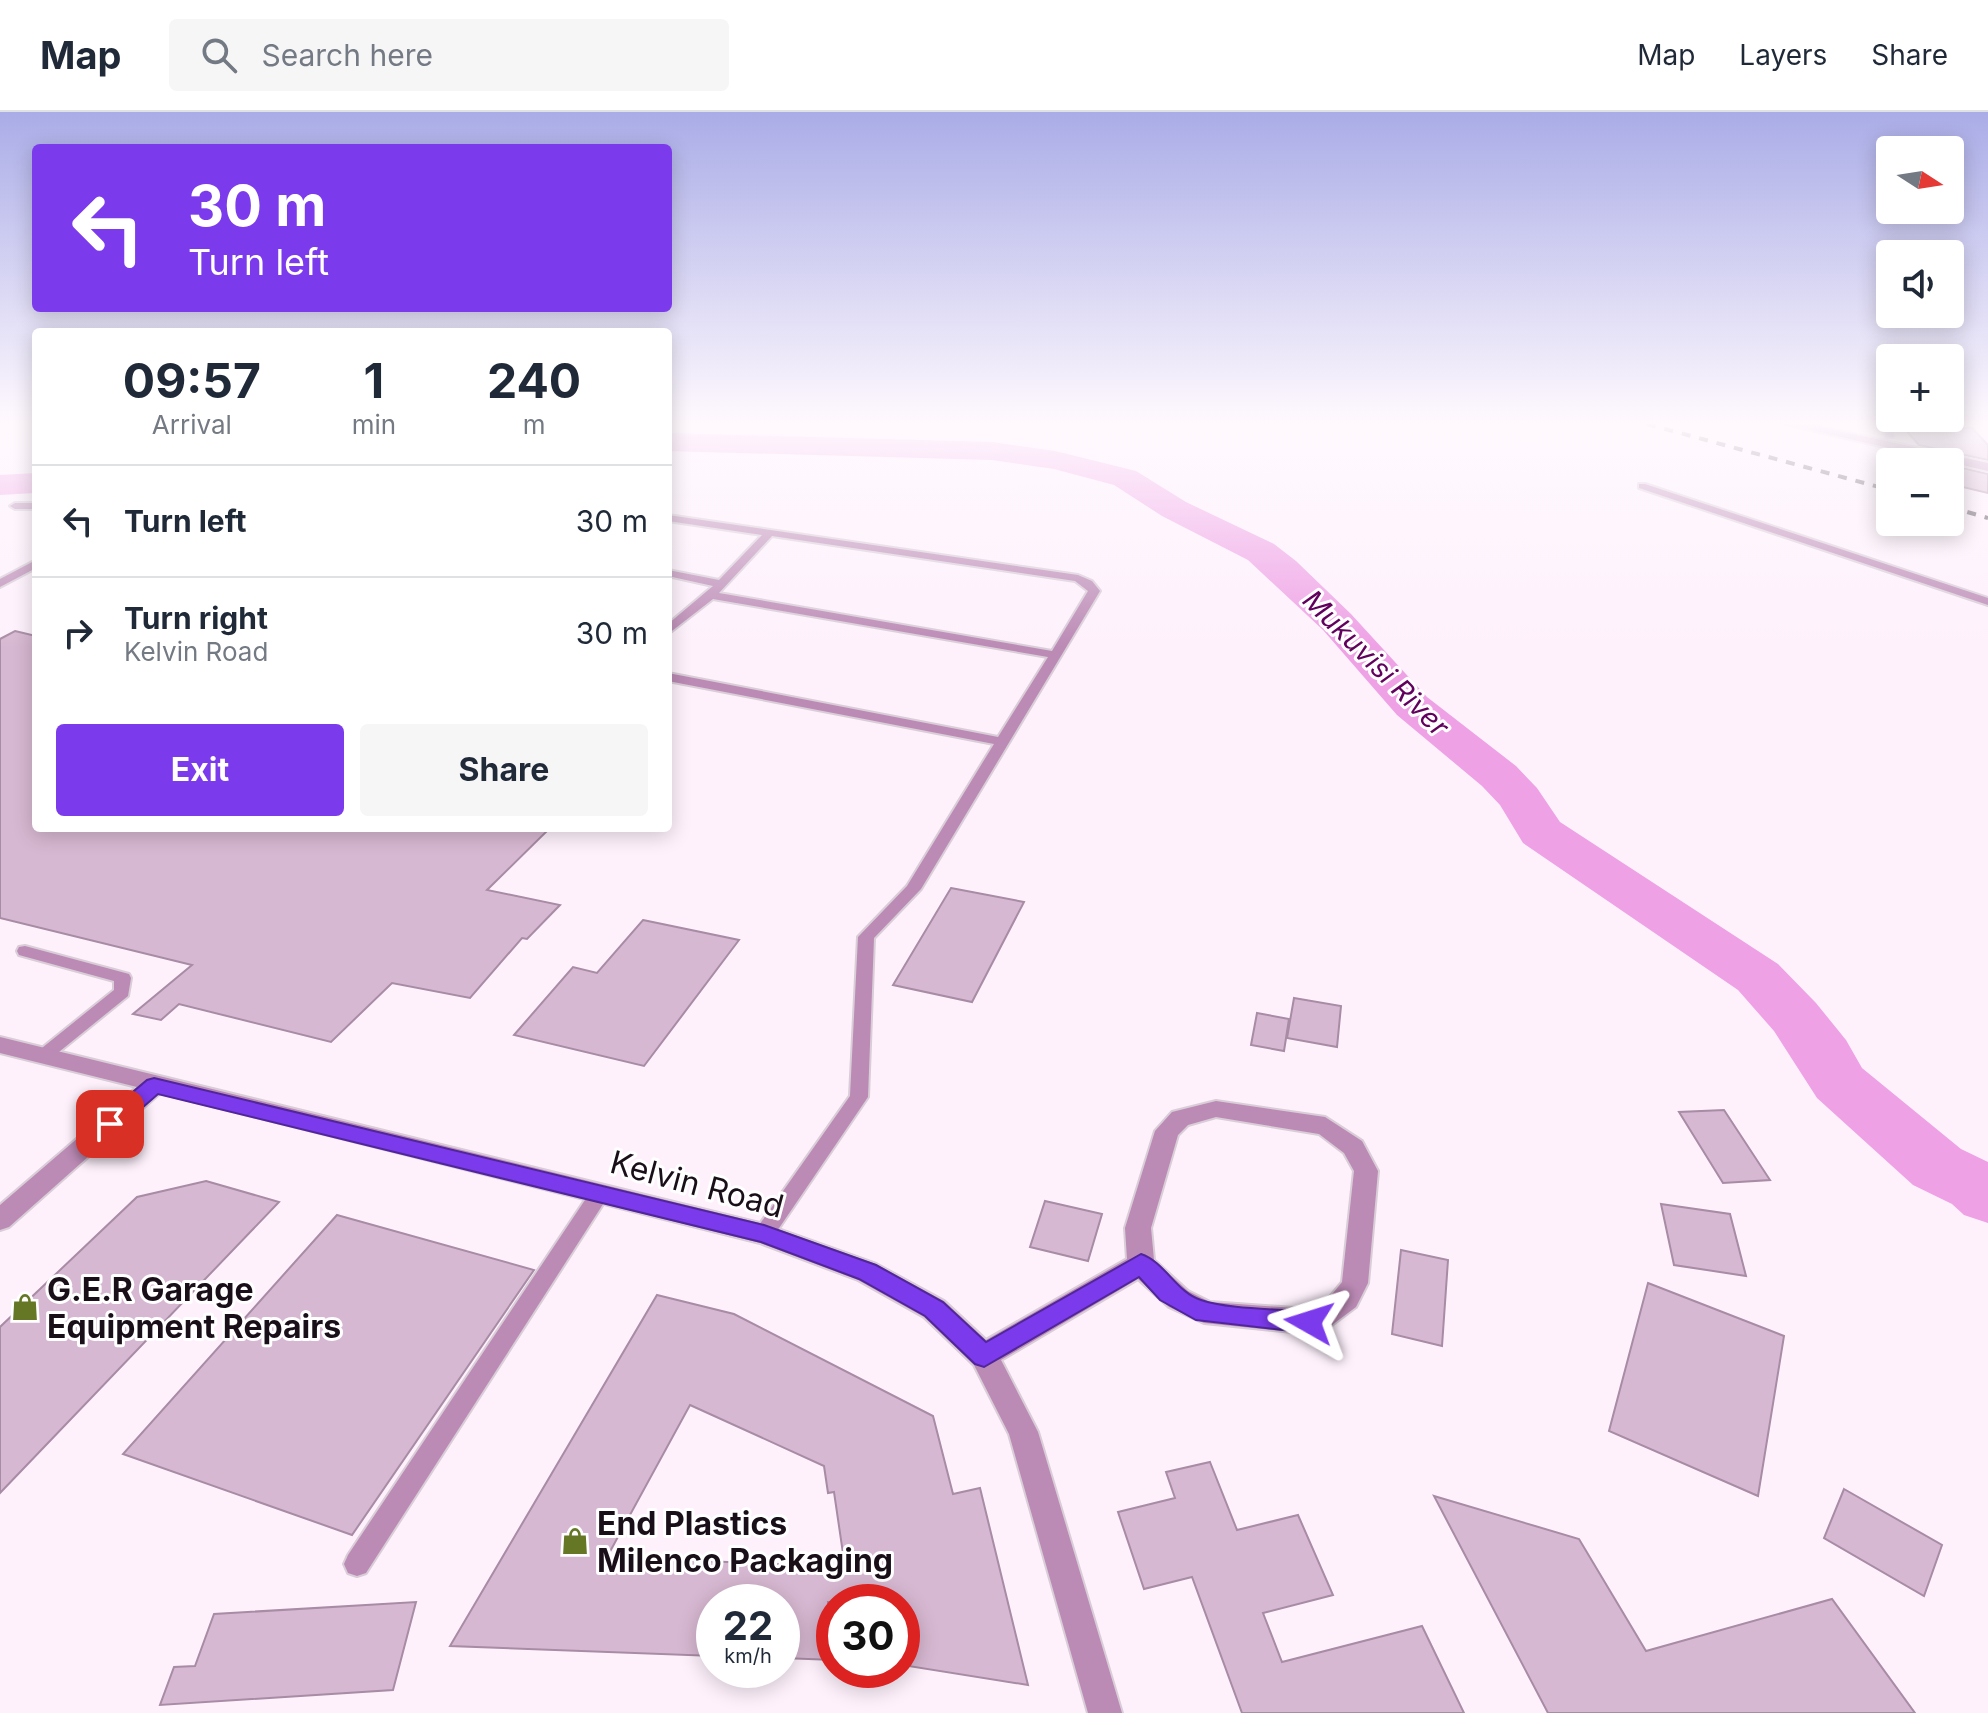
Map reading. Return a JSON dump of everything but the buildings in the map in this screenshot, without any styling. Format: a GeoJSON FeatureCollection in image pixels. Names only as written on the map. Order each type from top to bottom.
{"type":"FeatureCollection","features":[{"type":"Feature","properties":{"kind":"street","name":"Kelvin Road"},"geometry":{"type":"LineString","coordinates":[[0,1045],[764,1234],[867,1272],[934,1309],[984,1356],[1023,1432],[1105,1713]]}},
{"type":"Feature","properties":{"kind":"street"},"geometry":{"type":"LineString","coordinates":[[0,1220],[154,1085]]}},
{"type":"Feature","properties":{"kind":"street"},"geometry":{"type":"LineString","coordinates":[[1216,1109],[1325,1126],[1353,1147],[1366,1171],[1355,1283],[1349,1299],[1334,1312],[1309,1322],[1196,1310],[1168,1292],[1141,1264],[1138,1228],[1167,1131],[1180,1118],[1216,1109]]}},
{"type":"Feature","properties":{"kind":"street"},"geometry":{"type":"LineString","coordinates":[[984,1356],[1141,1264]]}},
{"type":"Feature","properties":{"kind":"lane"},"geometry":{"type":"LineString","coordinates":[[1680,499],[1988,602]]}},
{"type":"Feature","properties":{"kind":"lane"},"geometry":{"type":"LineString","coordinates":[[15,506],[32,506]]}},
{"type":"Feature","properties":{"kind":"lane"},"geometry":{"type":"LineString","coordinates":[[672,519],[1088,583],[1094,591],[913,889],[866,937],[859,1097],[764,1234]]}},
{"type":"Feature","properties":{"kind":"lane"},"geometry":{"type":"LineString","coordinates":[[672,627],[711,595],[769,533]]}},
{"type":"Feature","properties":{"kind":"lane"},"geometry":{"type":"LineString","coordinates":[[0,584],[32,565]]}},
{"type":"Feature","properties":{"kind":"lane"},"geometry":{"type":"LineString","coordinates":[[672,574],[721,584]]}},
{"type":"Feature","properties":{"kind":"lane"},"geometry":{"type":"LineString","coordinates":[[711,595],[1055,655]]}},
{"type":"Feature","properties":{"kind":"lane"},"geometry":{"type":"LineString","coordinates":[[672,678],[1002,742]]}},
{"type":"Feature","properties":{"kind":"lane"},"geometry":{"type":"LineString","coordinates":[[25,951],[123,978],[122,992],[43,1056]]}},
{"type":"Feature","properties":{"kind":"lane"},"geometry":{"type":"LineString","coordinates":[[357,1564],[600,1193]]}},
{"type":"Feature","properties":{"kind":"waterway","name":"Mukuvisi River"},"geometry":{"type":"LineString","coordinates":[[1158,499],[1261,552],[1283,569],[1337,622],[1412,706],[1499,776],[1520,798],[1541,832],[1758,977],[1795,1017],[1824,1055],[1839,1083],[1937,1167],[1976,1186],[1988,1197]]}},
{"type":"Feature","properties":{"kind":"waterway"},"geometry":{"type":"LineString","coordinates":[[1976,1186],[1988,1182]]}},
{"type":"Feature","properties":{"kind":"railway"},"geometry":{"type":"LineString","coordinates":[[1964,511],[1988,518]]}},
{"type":"Feature","properties":{"kind":"place","name":"G.E.R Garage Equipment Repairs"},"geometry":{"type":"Point","coordinates":[25,1307]}},
{"type":"Feature","properties":{"kind":"place","name":"End Plastics Milenco Packaging"},"geometry":{"type":"Point","coordinates":[575,1541]}},
{"type":"Feature","properties":{"kind":"route"},"geometry":{"type":"LineString","coordinates":[[110,1124],[154,1085],[764,1234],[867,1272],[934,1309],[984,1356],[1141,1264],[1168,1292],[1196,1310],[1309,1322]]}}]}
